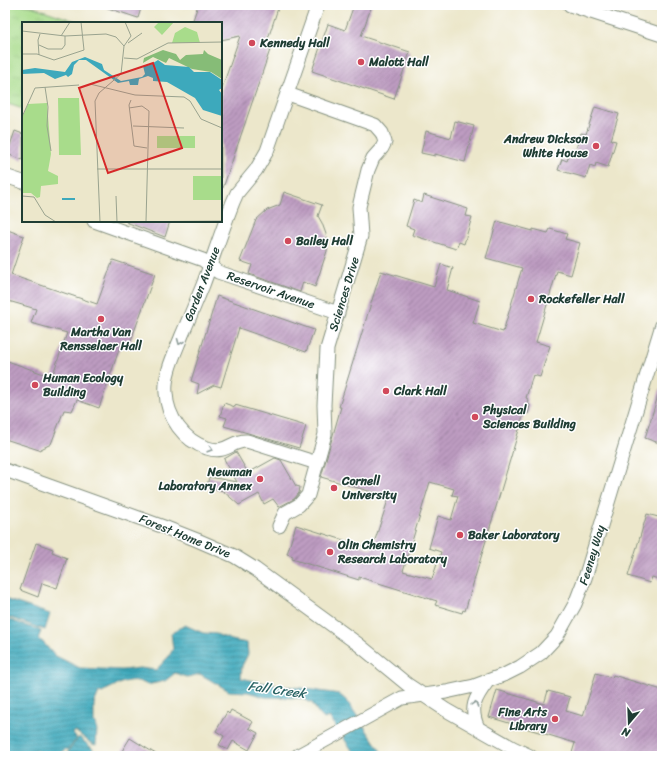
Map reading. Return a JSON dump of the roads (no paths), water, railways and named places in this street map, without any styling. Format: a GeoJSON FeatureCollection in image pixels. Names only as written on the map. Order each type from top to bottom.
{"type":"FeatureCollection","features":[{"type":"Feature","properties":{"kind":"street","name":"Garden Avenue"},"geometry":{"type":"LineString","coordinates":[[317,463],[247,441],[239,442],[216,451],[206,448],[185,434],[172,418],[165,392],[175,354],[210,266],[233,202],[237,193],[256,170],[265,156],[272,140],[318,5]]}},
{"type":"Feature","properties":{"kind":"street"},"geometry":{"type":"LineString","coordinates":[[570,5],[662,35]]}},
{"type":"Feature","properties":{"kind":"street","name":"Sciences Drive"},"geometry":{"type":"LineString","coordinates":[[279,526],[286,513],[299,505],[308,495],[317,463],[325,430],[326,359],[328,349],[361,236],[359,210],[364,184],[371,162],[384,145],[382,132],[375,125],[288,94]]}},
{"type":"Feature","properties":{"kind":"street"},"geometry":{"type":"LineString","coordinates":[[5,176],[22,182]]}},
{"type":"Feature","properties":{"kind":"street","name":"Reservoir Avenue"},"geometry":{"type":"LineString","coordinates":[[97,222],[203,260],[218,272],[338,313]]}},
{"type":"Feature","properties":{"kind":"street","name":"Feeney Way"},"geometry":{"type":"LineString","coordinates":[[297,756],[402,698],[446,692],[487,682],[520,667],[541,653],[557,636],[571,613],[585,578],[662,325]]}},
{"type":"Feature","properties":{"kind":"street","name":"Forest Home Drive"},"geometry":{"type":"LineString","coordinates":[[5,470],[164,526],[234,556],[255,569],[358,644],[422,695],[513,748],[530,756]]}},
{"type":"Feature","properties":{"kind":"street"},"geometry":{"type":"LineString","coordinates":[[478,728],[474,719],[474,706],[487,682]]}},
{"type":"Feature","properties":{"kind":"water"},"geometry":{"type":"Polygon","coordinates":[[[5,599],[50,614],[45,630],[5,616],[5,599]]]}},
{"type":"Feature","properties":{"kind":"water","name":"Fall Creek"},"geometry":{"type":"Polygon","coordinates":[[[5,618],[41,631],[38,639],[43,642],[54,655],[80,668],[122,670],[140,668],[156,670],[169,656],[173,649],[171,633],[185,625],[203,633],[216,634],[232,640],[247,643],[248,654],[242,666],[241,678],[279,686],[339,694],[347,701],[384,756],[356,756],[329,717],[324,719],[312,703],[300,698],[265,697],[248,692],[229,691],[200,674],[187,677],[175,673],[165,681],[147,685],[141,682],[131,681],[115,686],[104,691],[103,693],[99,692],[94,704],[94,723],[96,724],[97,728],[96,745],[92,744],[75,731],[73,734],[77,738],[68,750],[66,749],[54,756],[35,750],[30,751],[24,756],[5,756],[5,618]]]}},
{"type":"Feature","properties":{"kind":"water"},"geometry":{"type":"Polygon","coordinates":[[[79,737],[93,749],[90,756],[65,756],[79,737]]]}},
{"type":"Feature","properties":{"kind":"place","name":"Kennedy Hall"},"geometry":{"type":"Point","coordinates":[252,43]}},
{"type":"Feature","properties":{"kind":"place","name":"Malott Hall"},"geometry":{"type":"Point","coordinates":[361,62]}},
{"type":"Feature","properties":{"kind":"place","name":"Andrew Dickson White House"},"geometry":{"type":"Point","coordinates":[596,146]}},
{"type":"Feature","properties":{"kind":"place","name":"Bailey Hall"},"geometry":{"type":"Point","coordinates":[288,241]}},
{"type":"Feature","properties":{"kind":"place","name":"Rockefeller Hall"},"geometry":{"type":"Point","coordinates":[531,299]}},
{"type":"Feature","properties":{"kind":"place","name":"Martha Van Rensselaer Hall"},"geometry":{"type":"Point","coordinates":[101,319]}},
{"type":"Feature","properties":{"kind":"place","name":"Human Ecology Building"},"geometry":{"type":"Point","coordinates":[35,385]}},
{"type":"Feature","properties":{"kind":"place","name":"Clark Hall"},"geometry":{"type":"Point","coordinates":[386,391]}},
{"type":"Feature","properties":{"kind":"place","name":"Physical Sciences Building"},"geometry":{"type":"Point","coordinates":[475,417]}},
{"type":"Feature","properties":{"kind":"place","name":"Newman Laboratory Annex"},"geometry":{"type":"Point","coordinates":[260,479]}},
{"type":"Feature","properties":{"kind":"place","name":"Cornell University"},"geometry":{"type":"Point","coordinates":[334,488]}},
{"type":"Feature","properties":{"kind":"place","name":"Baker Laboratory"},"geometry":{"type":"Point","coordinates":[460,535]}},
{"type":"Feature","properties":{"kind":"place","name":"Olin Chemistry Research Laboratory"},"geometry":{"type":"Point","coordinates":[330,552]}},
{"type":"Feature","properties":{"kind":"place","name":"Fine Arts Library"},"geometry":{"type":"Point","coordinates":[555,719]}}]}
